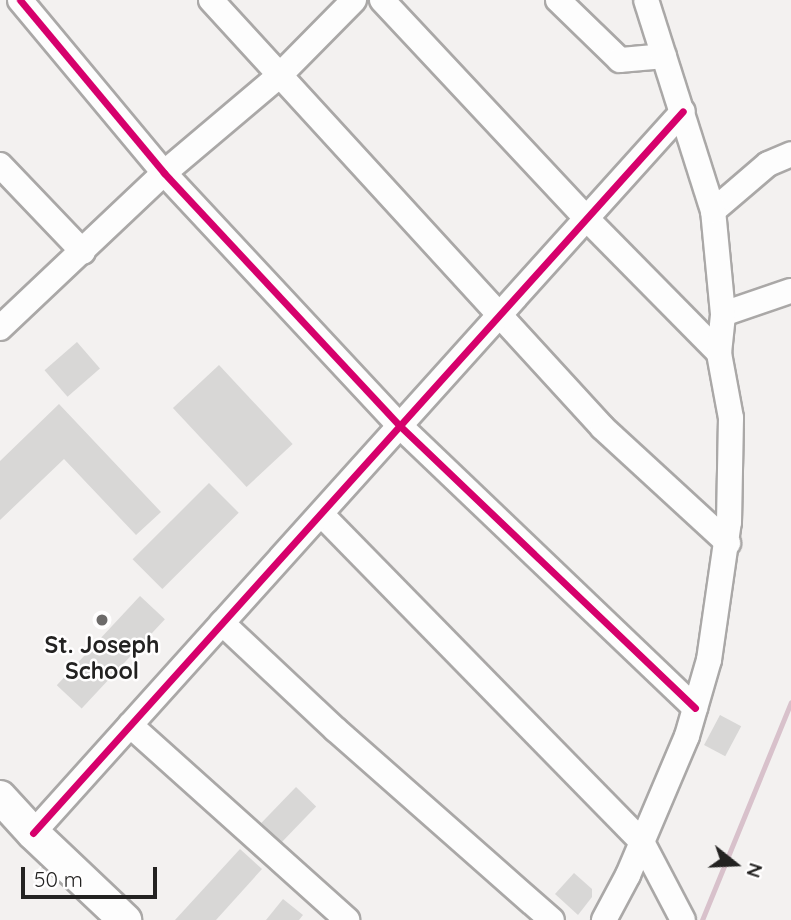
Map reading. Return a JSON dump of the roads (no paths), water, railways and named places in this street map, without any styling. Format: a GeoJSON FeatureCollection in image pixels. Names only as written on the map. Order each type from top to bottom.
{"type":"FeatureCollection","features":[{"type":"Feature","properties":{"kind":"main road"},"geometry":{"type":"LineString","coordinates":[[0,797],[33,833],[125,920]]}},
{"type":"Feature","properties":{"kind":"street"},"geometry":{"type":"LineString","coordinates":[[20,0],[164,173],[400,425],[695,708]]}},
{"type":"Feature","properties":{"kind":"street"},"geometry":{"type":"LineString","coordinates":[[211,0],[281,74],[498,317],[603,428],[728,543]]}},
{"type":"Feature","properties":{"kind":"street"},"geometry":{"type":"LineString","coordinates":[[0,328],[164,173],[281,74],[354,0]]}},
{"type":"Feature","properties":{"kind":"street"},"geometry":{"type":"LineString","coordinates":[[382,0],[587,219],[719,353]]}},
{"type":"Feature","properties":{"kind":"street"},"geometry":{"type":"LineString","coordinates":[[558,0],[620,60],[664,56]]}},
{"type":"Feature","properties":{"kind":"street"},"geometry":{"type":"LineString","coordinates":[[604,920],[642,842],[695,708],[709,660],[728,543],[731,418],[719,353],[723,314],[713,211],[646,0]]}},
{"type":"Feature","properties":{"kind":"street"},"geometry":{"type":"LineString","coordinates":[[33,833],[683,111]]}},
{"type":"Feature","properties":{"kind":"street"},"geometry":{"type":"LineString","coordinates":[[713,211],[768,164],[791,154]]}},
{"type":"Feature","properties":{"kind":"street"},"geometry":{"type":"LineString","coordinates":[[0,165],[83,252]]}},
{"type":"Feature","properties":{"kind":"street"},"geometry":{"type":"LineString","coordinates":[[723,314],[790,291]]}},
{"type":"Feature","properties":{"kind":"street"},"geometry":{"type":"LineString","coordinates":[[321,513],[642,842],[682,920]]}},
{"type":"Feature","properties":{"kind":"street"},"geometry":{"type":"LineString","coordinates":[[222,623],[335,729],[552,920]]}},
{"type":"Feature","properties":{"kind":"street"},"geometry":{"type":"LineString","coordinates":[[130,726],[337,917]]}},
{"type":"Feature","properties":{"kind":"waterway"},"geometry":{"type":"LineString","coordinates":[[702,920],[791,702]]}},
{"type":"Feature","properties":{"kind":"place","name":"St. Joseph School"},"geometry":{"type":"Point","coordinates":[102,620]}}]}
